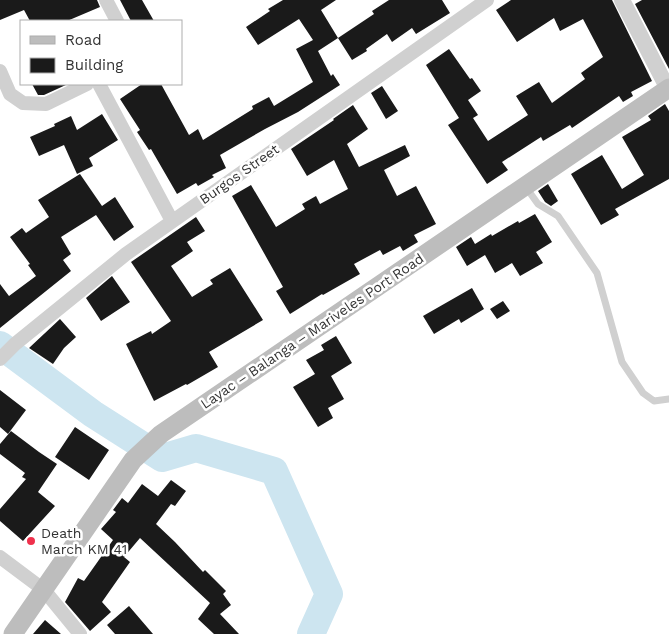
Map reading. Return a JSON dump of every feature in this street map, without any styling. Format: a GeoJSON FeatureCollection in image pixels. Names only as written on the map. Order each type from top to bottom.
{"type":"FeatureCollection","features":[{"type":"Feature","properties":{"kind":"main road","name":"Layac – Balanga – Mariveles Port Road"},"geometry":{"type":"LineString","coordinates":[[13,634],[134,460],[161,434],[668,88]]}},
{"type":"Feature","properties":{"kind":"street"},"geometry":{"type":"LineString","coordinates":[[106,0],[116,20]]}},
{"type":"Feature","properties":{"kind":"street","name":"Burgos Street"},"geometry":{"type":"LineString","coordinates":[[0,359],[15,344],[126,254],[486,0]]}},
{"type":"Feature","properties":{"kind":"street"},"geometry":{"type":"LineString","coordinates":[[622,0],[668,88]]}},
{"type":"Feature","properties":{"kind":"street"},"geometry":{"type":"LineString","coordinates":[[0,71],[10,94],[23,103],[46,104],[85,85]]}},
{"type":"Feature","properties":{"kind":"street"},"geometry":{"type":"LineString","coordinates":[[100,85],[172,221]]}},
{"type":"Feature","properties":{"kind":"street"},"geometry":{"type":"LineString","coordinates":[[0,556],[44,590],[80,634]]}},
{"type":"Feature","properties":{"kind":"lane"},"geometry":{"type":"LineString","coordinates":[[525,186],[538,204],[558,216],[597,273],[622,362],[643,393],[654,401],[669,399]]}},
{"type":"Feature","properties":{"kind":"building"},"geometry":{"type":"Polygon","coordinates":[[[0,0],[97,0],[100,7],[69,20],[29,20],[24,10],[0,20],[0,0]]]}},
{"type":"Feature","properties":{"kind":"building"},"geometry":{"type":"Polygon","coordinates":[[[120,0],[142,0],[153,20],[130,20],[120,0]]]}},
{"type":"Feature","properties":{"kind":"building"},"geometry":{"type":"Polygon","coordinates":[[[283,0],[336,0],[321,10],[338,38],[318,51],[331,76],[333,74],[340,85],[298,112],[220,155],[226,168],[212,175],[214,177],[198,186],[196,183],[177,194],[151,149],[149,150],[137,132],[140,130],[120,99],[141,85],[162,85],[189,135],[198,129],[203,140],[253,109],[252,106],[269,97],[274,106],[313,82],[296,49],[313,40],[299,19],[258,45],[246,27],[270,11],[268,9],[283,0]]]}},
{"type":"Feature","properties":{"kind":"building"},"geometry":{"type":"Polygon","coordinates":[[[389,0],[442,0],[450,13],[416,34],[412,28],[392,42],[387,34],[366,49],[367,51],[352,60],[338,38],[374,14],[372,11],[389,0]]]}},
{"type":"Feature","properties":{"kind":"building"},"geometry":{"type":"Polygon","coordinates":[[[511,0],[612,0],[652,81],[631,92],[633,96],[623,102],[619,96],[572,128],[570,125],[543,141],[541,137],[502,162],[508,170],[487,184],[448,125],[459,118],[426,65],[449,49],[481,91],[468,100],[478,115],[473,118],[488,141],[528,115],[516,96],[539,82],[552,103],[585,79],[581,73],[603,57],[583,19],[560,31],[554,18],[517,42],[496,10],[511,0]]]}},
{"type":"Feature","properties":{"kind":"building"},"geometry":{"type":"Polygon","coordinates":[[[642,0],[669,0],[669,69],[635,4],[642,0]]]}},
{"type":"Feature","properties":{"kind":"building"},"geometry":{"type":"Polygon","coordinates":[[[33,85],[66,85],[44,95],[38,95],[33,85]]]}},
{"type":"Feature","properties":{"kind":"building"},"geometry":{"type":"Polygon","coordinates":[[[382,86],[398,111],[386,119],[371,93],[382,86]]]}},
{"type":"Feature","properties":{"kind":"building"},"geometry":{"type":"Polygon","coordinates":[[[665,104],[669,111],[669,179],[615,209],[619,215],[601,225],[571,174],[602,155],[622,189],[644,175],[622,137],[651,120],[648,116],[665,104]]]}},
{"type":"Feature","properties":{"kind":"building"},"geometry":{"type":"Polygon","coordinates":[[[353,105],[368,129],[347,144],[359,167],[405,145],[410,156],[384,170],[397,196],[416,186],[436,224],[414,235],[418,242],[403,251],[400,246],[383,255],[380,250],[354,264],[360,274],[290,314],[276,291],[283,287],[232,196],[251,185],[276,227],[305,209],[302,204],[316,196],[320,204],[348,189],[334,160],[307,176],[291,149],[353,105]]]}},
{"type":"Feature","properties":{"kind":"building"},"geometry":{"type":"Polygon","coordinates":[[[102,114],[118,140],[89,158],[93,166],[77,174],[64,145],[39,156],[30,137],[55,126],[54,124],[71,116],[77,130],[102,114]]]}},
{"type":"Feature","properties":{"kind":"building"},"geometry":{"type":"Polygon","coordinates":[[[80,174],[102,206],[115,197],[134,227],[114,241],[96,215],[61,237],[71,254],[63,260],[71,271],[0,328],[0,284],[9,296],[36,276],[28,265],[30,264],[10,237],[22,228],[26,233],[49,217],[38,200],[80,174]]]}},
{"type":"Feature","properties":{"kind":"building"},"geometry":{"type":"Polygon","coordinates":[[[548,184],[558,201],[551,206],[545,202],[538,191],[548,184]]]}},
{"type":"Feature","properties":{"kind":"building"},"geometry":{"type":"Polygon","coordinates":[[[535,214],[552,242],[536,252],[543,263],[520,276],[512,263],[495,273],[485,255],[467,266],[456,247],[471,237],[475,244],[491,234],[492,236],[518,221],[519,223],[535,214]]]}},
{"type":"Feature","properties":{"kind":"building"},"geometry":{"type":"Polygon","coordinates":[[[196,217],[205,231],[187,242],[193,251],[171,266],[192,297],[213,284],[210,280],[230,268],[263,320],[209,352],[218,367],[154,401],[126,344],[151,331],[152,334],[171,321],[131,262],[196,217]]]}},
{"type":"Feature","properties":{"kind":"building"},"geometry":{"type":"Polygon","coordinates":[[[112,276],[130,302],[101,321],[86,298],[112,276]]]}},
{"type":"Feature","properties":{"kind":"building"},"geometry":{"type":"Polygon","coordinates":[[[472,288],[484,309],[461,323],[459,319],[434,334],[423,316],[472,288]]]}},
{"type":"Feature","properties":{"kind":"building"},"geometry":{"type":"Polygon","coordinates":[[[503,301],[510,311],[497,319],[490,309],[503,301]]]}},
{"type":"Feature","properties":{"kind":"building"},"geometry":{"type":"Polygon","coordinates":[[[60,319],[76,337],[64,348],[53,364],[29,348],[60,319]]]}},
{"type":"Feature","properties":{"kind":"building"},"geometry":{"type":"Polygon","coordinates":[[[336,336],[352,363],[331,376],[344,399],[328,408],[333,418],[318,427],[293,387],[315,374],[306,360],[324,350],[321,345],[336,336]]]}},
{"type":"Feature","properties":{"kind":"building"},"geometry":{"type":"Polygon","coordinates":[[[0,390],[26,410],[8,434],[0,427],[0,390]]]}},
{"type":"Feature","properties":{"kind":"building"},"geometry":{"type":"Polygon","coordinates":[[[75,427],[109,450],[89,480],[55,457],[75,427]]]}},
{"type":"Feature","properties":{"kind":"building"},"geometry":{"type":"Polygon","coordinates":[[[11,431],[57,464],[38,492],[55,506],[23,541],[0,521],[0,509],[26,479],[22,477],[25,473],[0,454],[0,444],[11,431]]]}},
{"type":"Feature","properties":{"kind":"building"},"geometry":{"type":"Polygon","coordinates":[[[171,480],[186,491],[175,506],[171,504],[156,524],[203,572],[205,570],[226,591],[223,594],[231,605],[220,614],[239,634],[214,634],[198,619],[210,603],[140,538],[124,557],[130,562],[102,602],[111,612],[90,631],[65,602],[78,578],[84,581],[113,540],[101,529],[116,512],[113,510],[122,498],[128,503],[142,484],[158,496],[171,480]]]}},
{"type":"Feature","properties":{"kind":"building"},"geometry":{"type":"Polygon","coordinates":[[[129,606],[153,634],[115,634],[107,625],[129,606]]]}},
{"type":"Feature","properties":{"kind":"building"},"geometry":{"type":"Polygon","coordinates":[[[45,620],[61,634],[33,634],[45,620]]]}},
{"type":"Feature","properties":{"kind":"waterway"},"geometry":{"type":"LineString","coordinates":[[0,345],[93,414],[162,458],[196,448],[274,471],[329,594],[311,634]]}},
{"type":"Feature","properties":{"kind":"place","name":"Death March KM 41"},"geometry":{"type":"Point","coordinates":[31,541]}}]}
